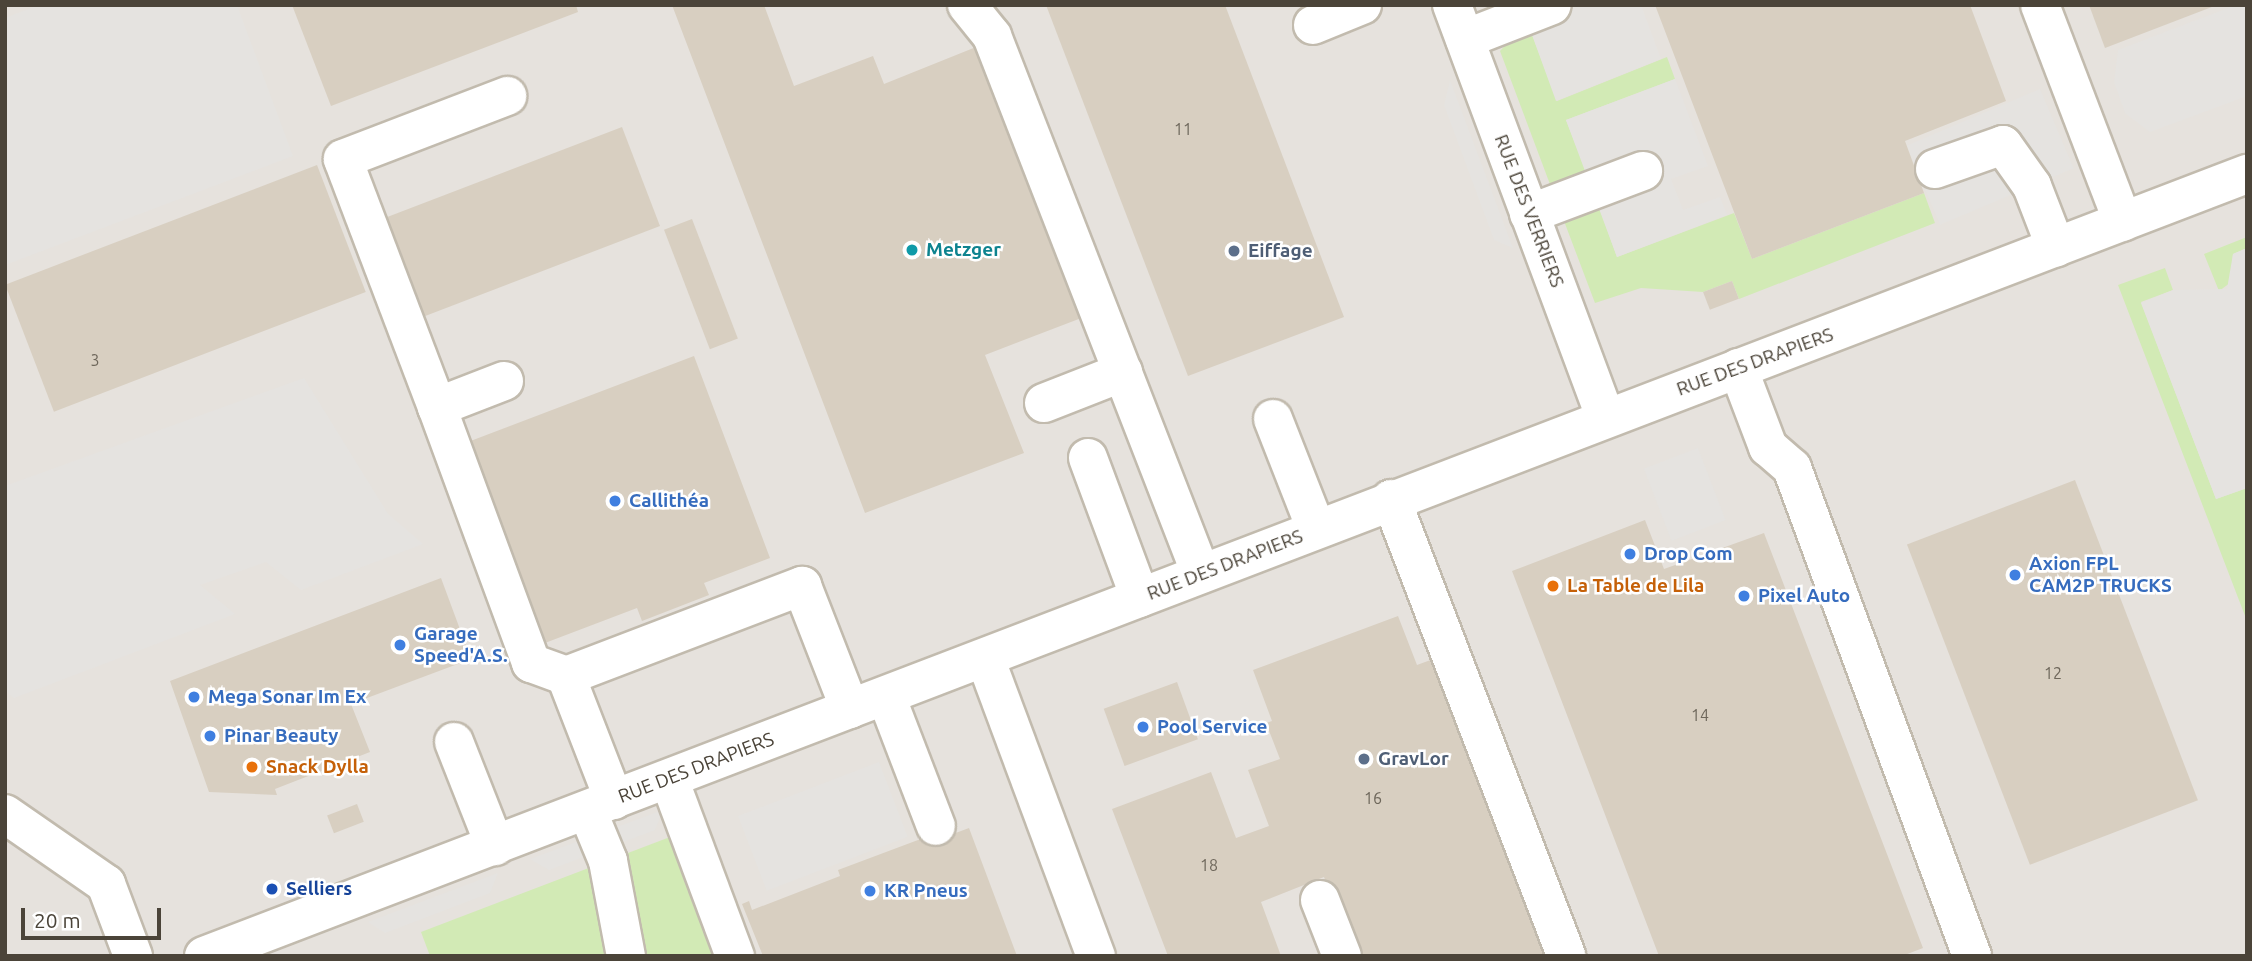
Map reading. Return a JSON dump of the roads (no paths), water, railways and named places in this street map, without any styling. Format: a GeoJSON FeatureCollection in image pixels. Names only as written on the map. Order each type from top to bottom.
{"type":"FeatureCollection","features":[{"type":"Feature","properties":{"kind":"street"},"geometry":{"type":"LineString","coordinates":[[967,5],[992,36],[1201,575]]}},
{"type":"Feature","properties":{"kind":"street"},"geometry":{"type":"LineString","coordinates":[[1313,25],[1362,5]]}},
{"type":"Feature","properties":{"kind":"street"},"geometry":{"type":"LineString","coordinates":[[1458,22],[1552,5]]}},
{"type":"Feature","properties":{"kind":"street"},"geometry":{"type":"LineString","coordinates":[[2040,5],[2123,222]]}},
{"type":"Feature","properties":{"kind":"street","name":"RUE DES VERRIERS"},"geometry":{"type":"LineString","coordinates":[[1458,22],[1605,418]]}},
{"type":"Feature","properties":{"kind":"street"},"geometry":{"type":"LineString","coordinates":[[507,96],[343,159],[531,663],[566,676],[802,586],[850,709]]}},
{"type":"Feature","properties":{"kind":"street"},"geometry":{"type":"LineString","coordinates":[[1935,169],[2003,145],[2032,186],[2056,248]]}},
{"type":"Feature","properties":{"kind":"street"},"geometry":{"type":"LineString","coordinates":[[1529,214],[1643,171]]}},
{"type":"Feature","properties":{"kind":"street","name":"RUE DES DRAPIERS"},"geometry":{"type":"LineString","coordinates":[[204,956],[1201,575],[1391,499],[2247,174]]}},
{"type":"Feature","properties":{"kind":"street"},"geometry":{"type":"LineString","coordinates":[[1738,368],[1768,447],[1792,468],[1972,956]]}},
{"type":"Feature","properties":{"kind":"street"},"geometry":{"type":"LineString","coordinates":[[1044,403],[1123,372]]}},
{"type":"Feature","properties":{"kind":"street"},"geometry":{"type":"LineString","coordinates":[[437,407],[504,381]]}},
{"type":"Feature","properties":{"kind":"street"},"geometry":{"type":"LineString","coordinates":[[1273,419],[1316,529]]}},
{"type":"Feature","properties":{"kind":"street"},"geometry":{"type":"LineString","coordinates":[[1088,458],[1140,598]]}},
{"type":"Feature","properties":{"kind":"street"},"geometry":{"type":"LineString","coordinates":[[1391,499],[1566,956]]}},
{"type":"Feature","properties":{"kind":"street"},"geometry":{"type":"LineString","coordinates":[[985,658],[1096,956]]}},
{"type":"Feature","properties":{"kind":"street"},"geometry":{"type":"LineString","coordinates":[[566,676],[601,805],[608,861],[626,956]]}},
{"type":"Feature","properties":{"kind":"street"},"geometry":{"type":"LineString","coordinates":[[886,696],[936,826]]}},
{"type":"Feature","properties":{"kind":"street"},"geometry":{"type":"LineString","coordinates":[[454,742],[495,846]]}},
{"type":"Feature","properties":{"kind":"street"},"geometry":{"type":"LineString","coordinates":[[669,779],[735,956]]}},
{"type":"Feature","properties":{"kind":"street"},"geometry":{"type":"LineString","coordinates":[[5,814],[106,884],[133,956]]}},
{"type":"Feature","properties":{"kind":"street"},"geometry":{"type":"LineString","coordinates":[[1320,900],[1342,956]]}},
{"type":"Feature","properties":{"kind":"place","name":"Metzger"},"geometry":{"type":"Point","coordinates":[912,250]}},
{"type":"Feature","properties":{"kind":"place","name":"Eiffage"},"geometry":{"type":"Point","coordinates":[1234,251]}},
{"type":"Feature","properties":{"kind":"place","name":"Callithéa"},"geometry":{"type":"Point","coordinates":[615,501]}},
{"type":"Feature","properties":{"kind":"place","name":"Drop Com"},"geometry":{"type":"Point","coordinates":[1630,554]}},
{"type":"Feature","properties":{"kind":"place","name":"Axion FPL CAM2P TRUCKS"},"geometry":{"type":"Point","coordinates":[2015,575]}},
{"type":"Feature","properties":{"kind":"place","name":"La Table de Lila"},"geometry":{"type":"Point","coordinates":[1553,586]}},
{"type":"Feature","properties":{"kind":"place","name":"Pixel Auto"},"geometry":{"type":"Point","coordinates":[1744,596]}},
{"type":"Feature","properties":{"kind":"place","name":"Garage Speed'A.S."},"geometry":{"type":"Point","coordinates":[400,645]}},
{"type":"Feature","properties":{"kind":"place","name":"Mega Sonar Im Ex"},"geometry":{"type":"Point","coordinates":[194,697]}},
{"type":"Feature","properties":{"kind":"place","name":"Pool Service"},"geometry":{"type":"Point","coordinates":[1143,727]}},
{"type":"Feature","properties":{"kind":"place","name":"Pinar Beauty"},"geometry":{"type":"Point","coordinates":[210,736]}},
{"type":"Feature","properties":{"kind":"place","name":"GravLor"},"geometry":{"type":"Point","coordinates":[1364,759]}},
{"type":"Feature","properties":{"kind":"place","name":"Snack Dylla"},"geometry":{"type":"Point","coordinates":[252,767]}},
{"type":"Feature","properties":{"kind":"place","name":"Selliers"},"geometry":{"type":"Point","coordinates":[272,889]}},
{"type":"Feature","properties":{"kind":"place","name":"KR Pneus"},"geometry":{"type":"Point","coordinates":[870,891]}}]}
